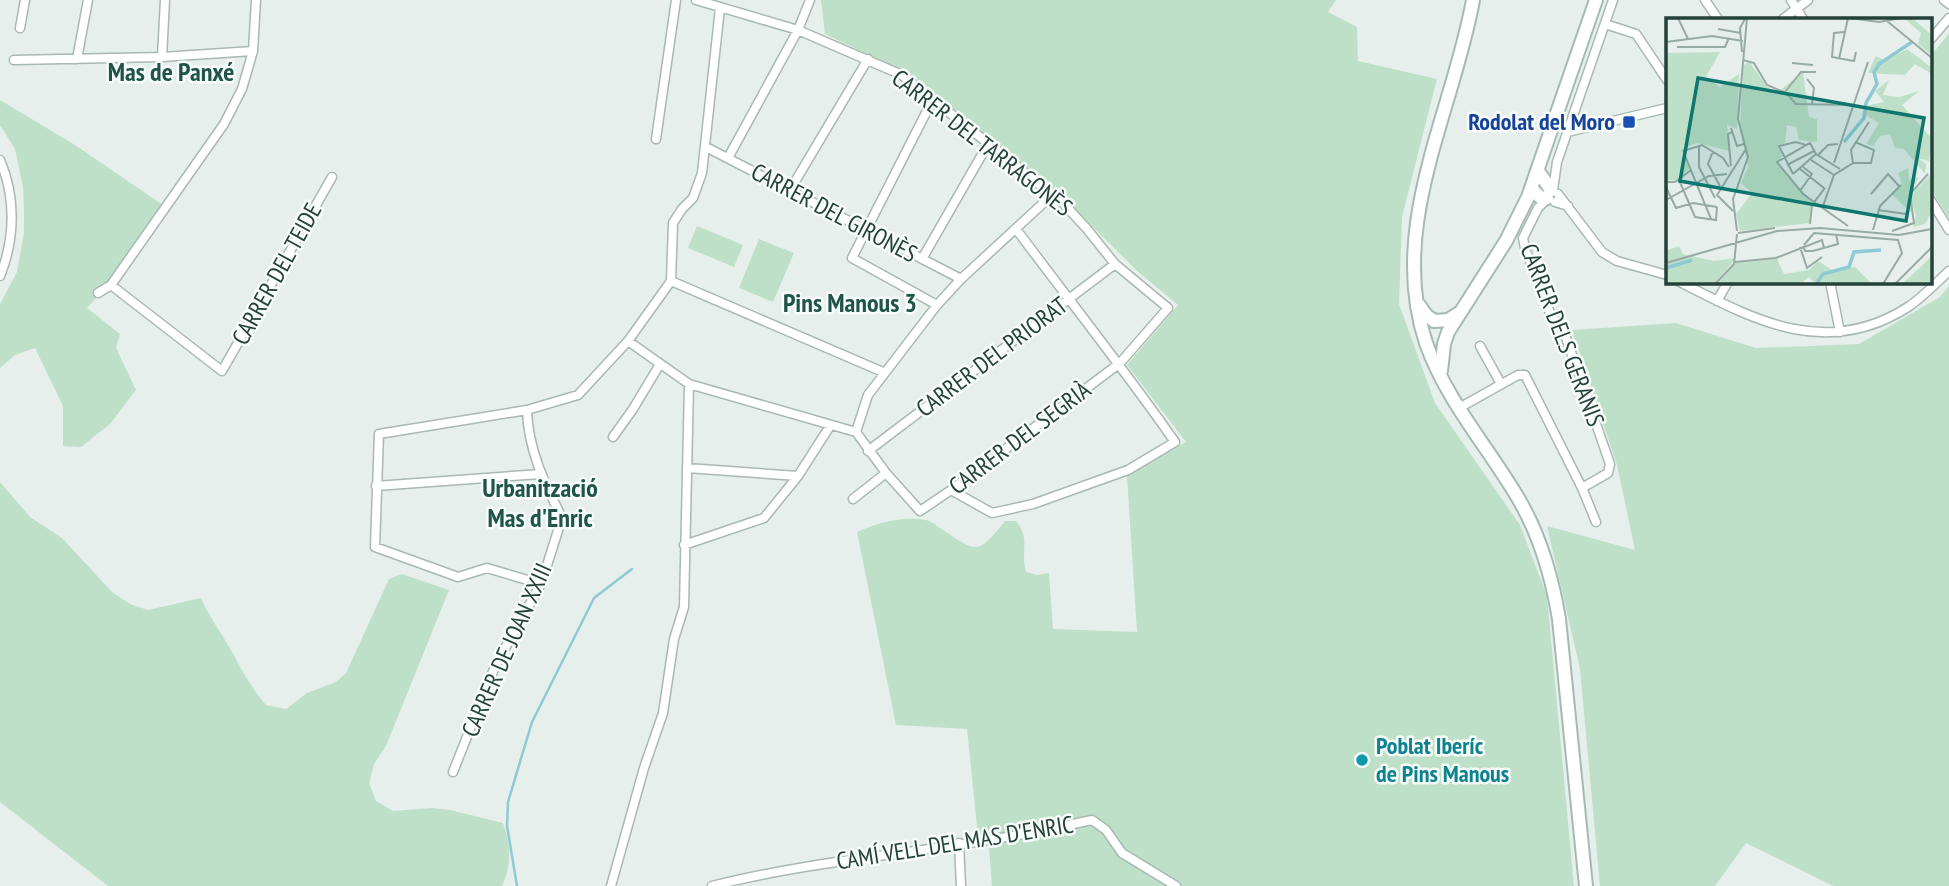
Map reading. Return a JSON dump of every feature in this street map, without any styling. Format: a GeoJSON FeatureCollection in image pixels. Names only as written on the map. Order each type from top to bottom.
{"type":"FeatureCollection","features":[{"type":"Feature","properties":{"kind":"main road"},"geometry":{"type":"LineString","coordinates":[[1440,375],[1442,354],[1435,331],[1417,302],[1414,258],[1419,203],[1473,0]]}},
{"type":"Feature","properties":{"kind":"main road"},"geometry":{"type":"LineString","coordinates":[[1435,331],[1459,313],[1506,241],[1522,211],[1548,193],[1538,171],[1596,0]]}},
{"type":"Feature","properties":{"kind":"main road"},"geometry":{"type":"LineString","coordinates":[[1435,331],[1440,375],[1519,500],[1540,543],[1550,577],[1559,619],[1586,886]]}},
{"type":"Feature","properties":{"kind":"street"},"geometry":{"type":"LineString","coordinates":[[20,28],[25,0]]}},
{"type":"Feature","properties":{"kind":"street"},"geometry":{"type":"LineString","coordinates":[[77,59],[88,0]]}},
{"type":"Feature","properties":{"kind":"street"},"geometry":{"type":"LineString","coordinates":[[162,57],[165,0]]}},
{"type":"Feature","properties":{"kind":"street"},"geometry":{"type":"LineString","coordinates":[[98,293],[111,285],[223,124],[242,89],[253,51],[256,0]]}},
{"type":"Feature","properties":{"kind":"street"},"geometry":{"type":"LineString","coordinates":[[656,139],[676,0]]}},
{"type":"Feature","properties":{"kind":"street","name":"CARRER DEL TARRAGONÈS"},"geometry":{"type":"LineString","coordinates":[[696,0],[798,30],[902,75],[1063,203],[1115,264],[1168,308],[1120,363]]}},
{"type":"Feature","properties":{"kind":"street"},"geometry":{"type":"LineString","coordinates":[[728,158],[798,30],[810,0]]}},
{"type":"Feature","properties":{"kind":"street"},"geometry":{"type":"LineString","coordinates":[[1613,0],[1548,193],[1568,206],[1602,252],[1617,261],[1666,275]]}},
{"type":"Feature","properties":{"kind":"street"},"geometry":{"type":"LineString","coordinates":[[1705,0],[1717,18]]}},
{"type":"Feature","properties":{"kind":"street"},"geometry":{"type":"LineString","coordinates":[[1790,0],[1802,18]]}},
{"type":"Feature","properties":{"kind":"street"},"geometry":{"type":"LineString","coordinates":[[1784,18],[1808,0]]}},
{"type":"Feature","properties":{"kind":"street"},"geometry":{"type":"LineString","coordinates":[[1944,0],[1949,4]]}},
{"type":"Feature","properties":{"kind":"street"},"geometry":{"type":"LineString","coordinates":[[541,584],[487,568],[457,577],[375,547],[379,434],[527,410],[578,395],[628,341],[671,281],[673,223],[693,198],[702,173],[720,8]]}},
{"type":"Feature","properties":{"kind":"street"},"geometry":{"type":"LineString","coordinates":[[1932,38],[1949,18]]}},
{"type":"Feature","properties":{"kind":"street"},"geometry":{"type":"LineString","coordinates":[[1605,24],[1636,34],[1666,79]]}},
{"type":"Feature","properties":{"kind":"street"},"geometry":{"type":"LineString","coordinates":[[14,60],[162,57],[253,51]]}},
{"type":"Feature","properties":{"kind":"street"},"geometry":{"type":"LineString","coordinates":[[790,190],[868,59]]}},
{"type":"Feature","properties":{"kind":"street"},"geometry":{"type":"LineString","coordinates":[[933,99],[852,258],[937,305]]}},
{"type":"Feature","properties":{"kind":"street"},"geometry":{"type":"LineString","coordinates":[[1567,132],[1666,108]]}},
{"type":"Feature","properties":{"kind":"street"},"geometry":{"type":"LineString","coordinates":[[922,259],[988,144]]}},
{"type":"Feature","properties":{"kind":"street","name":"CARRER DEL GIRONÈS"},"geometry":{"type":"LineString","coordinates":[[706,147],[961,279]]}},
{"type":"Feature","properties":{"kind":"street"},"geometry":{"type":"LineString","coordinates":[[0,160],[12,206],[11,237],[0,276]]}},
{"type":"Feature","properties":{"kind":"street","name":"CARRER DEL TEIDE"},"geometry":{"type":"LineString","coordinates":[[111,285],[222,371],[332,177]]}},
{"type":"Feature","properties":{"kind":"street","name":"CARRER DELS GERANIS"},"geometry":{"type":"LineString","coordinates":[[1548,193],[1524,233],[1525,248],[1550,313],[1563,329],[1609,464],[1608,472],[1582,488]]}},
{"type":"Feature","properties":{"kind":"street"},"geometry":{"type":"LineString","coordinates":[[856,432],[868,395],[937,305],[961,279],[1051,196]]}},
{"type":"Feature","properties":{"kind":"street"},"geometry":{"type":"LineString","coordinates":[[1932,202],[1949,230]]}},
{"type":"Feature","properties":{"kind":"street"},"geometry":{"type":"LineString","coordinates":[[951,491],[992,513],[1033,504],[1128,470],[1175,442],[1120,363],[1016,229]]}},
{"type":"Feature","properties":{"kind":"street","name":"CARRER DEL PRIORAT"},"geometry":{"type":"LineString","coordinates":[[868,451],[1115,264]]}},
{"type":"Feature","properties":{"kind":"street"},"geometry":{"type":"LineString","coordinates":[[1684,284],[1754,319],[1815,334],[1872,325],[1909,306],[1949,271]]}},
{"type":"Feature","properties":{"kind":"street"},"geometry":{"type":"LineString","coordinates":[[671,281],[883,372]]}},
{"type":"Feature","properties":{"kind":"street"},"geometry":{"type":"LineString","coordinates":[[1717,301],[1727,284]]}},
{"type":"Feature","properties":{"kind":"street"},"geometry":{"type":"LineString","coordinates":[[1830,284],[1839,332]]}},
{"type":"Feature","properties":{"kind":"street"},"geometry":{"type":"LineString","coordinates":[[628,341],[689,384],[856,432],[886,473],[853,499]]}},
{"type":"Feature","properties":{"kind":"street"},"geometry":{"type":"LineString","coordinates":[[1480,346],[1501,384]]}},
{"type":"Feature","properties":{"kind":"street","name":"CARRER DEL SEGRIÀ"},"geometry":{"type":"LineString","coordinates":[[886,473],[920,511],[951,491],[1120,363]]}},
{"type":"Feature","properties":{"kind":"street"},"geometry":{"type":"LineString","coordinates":[[612,437],[633,409],[660,364]]}},
{"type":"Feature","properties":{"kind":"street"},"geometry":{"type":"LineString","coordinates":[[1459,408],[1518,375],[1525,375],[1582,488],[1596,522]]}},
{"type":"Feature","properties":{"kind":"street"},"geometry":{"type":"LineString","coordinates":[[611,886],[644,768],[663,713],[674,639],[684,607],[689,384]]}},
{"type":"Feature","properties":{"kind":"street","name":"CARRER DE JOAN XXIII"},"geometry":{"type":"LineString","coordinates":[[453,772],[496,664],[541,584],[562,518],[540,474],[527,424],[527,410]]}},
{"type":"Feature","properties":{"kind":"street"},"geometry":{"type":"LineString","coordinates":[[684,545],[764,518],[798,476],[830,426]]}},
{"type":"Feature","properties":{"kind":"street"},"geometry":{"type":"LineString","coordinates":[[687,468],[798,476]]}},
{"type":"Feature","properties":{"kind":"street"},"geometry":{"type":"LineString","coordinates":[[376,486],[540,474]]}},
{"type":"Feature","properties":{"kind":"street","name":"CAMÍ VELL DEL MAS D'ENRIC"},"geometry":{"type":"LineString","coordinates":[[712,886],[740,879],[1033,833],[1092,820],[1106,830],[1122,853],[1176,886]]}},
{"type":"Feature","properties":{"kind":"street"},"geometry":{"type":"LineString","coordinates":[[959,843],[961,886]]}},
{"type":"Feature","properties":{"kind":"green space"},"geometry":{"type":"Polygon","coordinates":[[[821,0],[1336,0],[1328,12],[1357,27],[1358,61],[1437,79],[1402,217],[1399,304],[1435,403],[1520,525],[1547,596],[1574,886],[992,886],[988,835],[978,836],[967,729],[896,725],[857,532],[890,521],[926,520],[969,546],[976,547],[988,541],[1005,521],[1016,521],[1023,534],[1026,572],[1037,575],[1049,573],[1053,629],[1137,632],[1127,476],[1186,442],[1127,365],[1178,305],[1136,270],[1083,217],[915,77],[825,34],[821,0]]]}},
{"type":"Feature","properties":{"kind":"green space"},"geometry":{"type":"Polygon","coordinates":[[[1949,33],[1949,218],[1932,191],[1932,54],[1949,33]]]}},
{"type":"Feature","properties":{"kind":"green space"},"geometry":{"type":"Polygon","coordinates":[[[0,100],[75,145],[163,205],[108,285],[87,308],[120,334],[116,348],[136,390],[110,424],[81,447],[63,446],[63,406],[35,348],[15,355],[0,368],[0,304],[17,272],[24,233],[24,208],[23,187],[15,149],[0,125],[0,100]]]}},
{"type":"Feature","properties":{"kind":"green space"},"geometry":{"type":"Polygon","coordinates":[[[697,226],[743,245],[734,267],[688,248],[697,226]]]}},
{"type":"Feature","properties":{"kind":"green space"},"geometry":{"type":"Polygon","coordinates":[[[759,239],[794,253],[773,302],[739,288],[759,239]]]}},
{"type":"Feature","properties":{"kind":"green space"},"geometry":{"type":"Polygon","coordinates":[[[1949,286],[1949,886],[1833,886],[1746,843],[1715,886],[1600,886],[1580,669],[1547,526],[1635,550],[1617,465],[1572,330],[1676,323],[1756,348],[1859,344],[1940,297],[1949,286]]]}},
{"type":"Feature","properties":{"kind":"green space"},"geometry":{"type":"Polygon","coordinates":[[[0,482],[30,517],[62,538],[112,592],[130,604],[148,610],[201,598],[247,679],[266,705],[286,709],[307,693],[336,682],[346,673],[389,579],[402,574],[449,590],[386,746],[374,764],[369,783],[376,801],[393,811],[432,808],[503,823],[509,855],[508,870],[502,886],[108,886],[0,802],[0,482]]]}},
{"type":"Feature","properties":{"kind":"waterway"},"geometry":{"type":"LineString","coordinates":[[517,886],[507,826],[508,802],[532,722],[594,598],[632,569]]}},
{"type":"Feature","properties":{"kind":"place","name":"Rodolat del Moro"},"geometry":{"type":"Point","coordinates":[1629,122]}},
{"type":"Feature","properties":{"kind":"place","name":"Poblat Iberíc de Pins Manous"},"geometry":{"type":"Point","coordinates":[1362,760]}},
{"type":"Feature","properties":{"kind":"district","name":"Mas de Panxé"},"geometry":{"type":"Point","coordinates":[171,72]}},
{"type":"Feature","properties":{"kind":"district","name":"Pins Manous 3"},"geometry":{"type":"Point","coordinates":[850,303]}},
{"type":"Feature","properties":{"kind":"district","name":"Urbanització Mas d'Enric"},"geometry":{"type":"Point","coordinates":[540,503]}}]}
